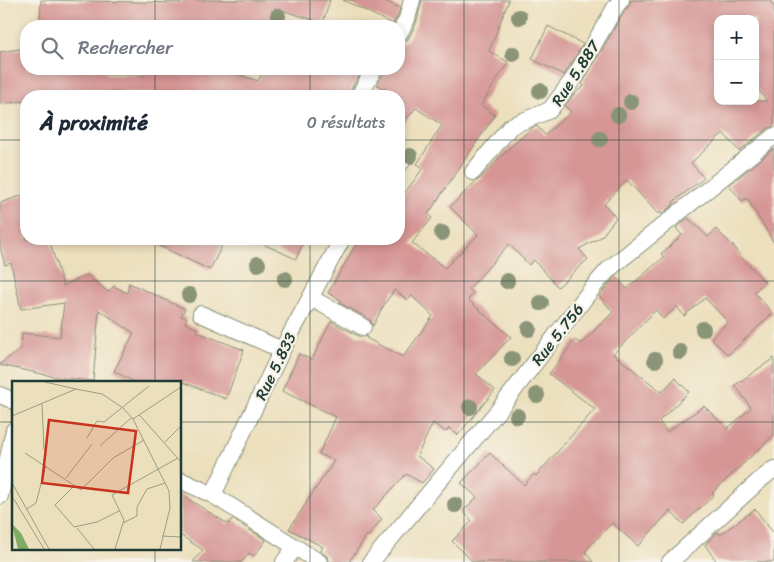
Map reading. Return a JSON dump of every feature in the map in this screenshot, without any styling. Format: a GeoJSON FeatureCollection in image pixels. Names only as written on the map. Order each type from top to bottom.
{"type":"FeatureCollection","features":[{"type":"Feature","properties":{"kind":"street"},"geometry":{"type":"LineString","coordinates":[[405,23],[412,0]]}},
{"type":"Feature","properties":{"kind":"street","name":"Rue 5.887"},"geometry":{"type":"LineString","coordinates":[[473,172],[512,126],[550,110],[576,75],[621,0]]}},
{"type":"Feature","properties":{"kind":"street"},"geometry":{"type":"LineString","coordinates":[[362,90],[371,75]]}},
{"type":"Feature","properties":{"kind":"street","name":"Rue 5.756"},"geometry":{"type":"LineString","coordinates":[[371,562],[497,412],[608,269],[774,136]]}},
{"type":"Feature","properties":{"kind":"street","name":"Rue 5.833"},"geometry":{"type":"LineString","coordinates":[[213,495],[282,350],[339,245]]}},
{"type":"Feature","properties":{"kind":"street"},"geometry":{"type":"LineString","coordinates":[[311,298],[364,327]]}},
{"type":"Feature","properties":{"kind":"street"},"geometry":{"type":"LineString","coordinates":[[201,314],[282,350]]}},
{"type":"Feature","properties":{"kind":"street"},"geometry":{"type":"LineString","coordinates":[[0,395],[12,400]]}},
{"type":"Feature","properties":{"kind":"street"},"geometry":{"type":"LineString","coordinates":[[0,496],[12,439]]}},
{"type":"Feature","properties":{"kind":"street"},"geometry":{"type":"LineString","coordinates":[[670,562],[774,469]]}},
{"type":"Feature","properties":{"kind":"street"},"geometry":{"type":"LineString","coordinates":[[181,480],[213,495],[319,562]]}},
{"type":"Feature","properties":{"kind":"street"},"geometry":{"type":"LineString","coordinates":[[284,562],[295,548]]}},
{"type":"Feature","properties":{"kind":"building"},"geometry":{"type":"Polygon","coordinates":[[[41,0],[182,3],[182,0],[330,0],[324,20],[313,20],[275,8],[272,20],[40,20],[41,0]]]}},
{"type":"Feature","properties":{"kind":"building"},"geometry":{"type":"Polygon","coordinates":[[[343,0],[383,0],[400,8],[395,20],[385,20],[343,0]]]}},
{"type":"Feature","properties":{"kind":"building"},"geometry":{"type":"Polygon","coordinates":[[[422,0],[509,0],[489,51],[508,62],[481,105],[495,115],[428,214],[432,218],[412,243],[445,268],[478,235],[450,207],[532,128],[537,126],[545,135],[571,112],[565,106],[575,93],[584,86],[582,84],[631,0],[769,0],[774,6],[774,126],[768,128],[739,151],[723,133],[691,163],[704,178],[673,202],[674,204],[662,214],[660,212],[658,214],[627,180],[604,204],[616,218],[601,237],[579,249],[588,259],[558,287],[534,260],[529,265],[509,244],[469,289],[473,293],[468,300],[511,337],[476,374],[495,390],[458,435],[449,428],[446,432],[433,423],[417,456],[434,469],[422,483],[406,474],[373,510],[382,519],[367,535],[349,562],[329,562],[328,557],[320,551],[323,547],[289,529],[334,461],[319,454],[336,417],[282,391],[299,354],[312,360],[331,321],[358,336],[367,336],[366,338],[403,357],[433,316],[412,296],[408,300],[394,290],[373,326],[368,318],[340,303],[341,300],[328,293],[356,245],[405,245],[405,193],[423,168],[417,164],[442,125],[416,108],[405,121],[405,90],[387,90],[377,85],[382,75],[405,75],[405,42],[416,24],[422,0]]]}},
{"type":"Feature","properties":{"kind":"building"},"geometry":{"type":"Polygon","coordinates":[[[548,26],[583,44],[564,75],[532,59],[548,26]]]}},
{"type":"Feature","properties":{"kind":"building"},"geometry":{"type":"Polygon","coordinates":[[[20,49],[20,75],[240,75],[258,81],[261,75],[359,75],[351,90],[20,90],[20,102],[0,104],[0,52],[20,49]]]}},
{"type":"Feature","properties":{"kind":"building"},"geometry":{"type":"Polygon","coordinates":[[[774,149],[774,243],[747,198],[742,201],[729,185],[774,149]]]}},
{"type":"Feature","properties":{"kind":"building"},"geometry":{"type":"Polygon","coordinates":[[[20,196],[20,245],[51,245],[63,286],[87,275],[108,292],[114,286],[127,293],[129,283],[185,309],[181,316],[187,318],[185,323],[198,329],[197,332],[244,350],[226,399],[181,381],[132,381],[114,371],[134,333],[99,310],[93,381],[61,378],[0,365],[21,349],[22,333],[60,337],[64,303],[21,309],[11,263],[5,265],[0,247],[0,203],[20,196]]]}},
{"type":"Feature","properties":{"kind":"building"},"geometry":{"type":"Polygon","coordinates":[[[688,218],[708,237],[716,229],[737,250],[765,282],[754,292],[773,313],[728,355],[711,338],[728,322],[705,298],[684,316],[677,307],[663,319],[656,310],[613,354],[662,392],[675,378],[689,392],[659,421],[667,432],[704,406],[727,429],[751,408],[735,385],[774,358],[774,435],[712,493],[714,495],[683,524],[670,511],[638,546],[612,523],[585,551],[593,562],[473,562],[452,541],[472,521],[463,511],[477,497],[461,483],[490,453],[524,485],[534,474],[536,476],[595,409],[549,374],[575,340],[581,344],[613,312],[599,296],[616,276],[627,289],[664,257],[661,254],[682,235],[676,228],[688,218]]]}},
{"type":"Feature","properties":{"kind":"building"},"geometry":{"type":"Polygon","coordinates":[[[158,245],[222,245],[210,270],[158,245]]]}},
{"type":"Feature","properties":{"kind":"building"},"geometry":{"type":"Polygon","coordinates":[[[265,245],[302,245],[296,259],[265,245]]]}},
{"type":"Feature","properties":{"kind":"building"},"geometry":{"type":"Polygon","coordinates":[[[181,495],[228,524],[232,519],[266,540],[254,556],[249,553],[242,562],[193,562],[203,550],[181,536],[181,495]]]}},
{"type":"Feature","properties":{"kind":"building"},"geometry":{"type":"Polygon","coordinates":[[[755,509],[774,534],[774,562],[717,562],[705,545],[718,532],[720,535],[755,509]]]}}]}
